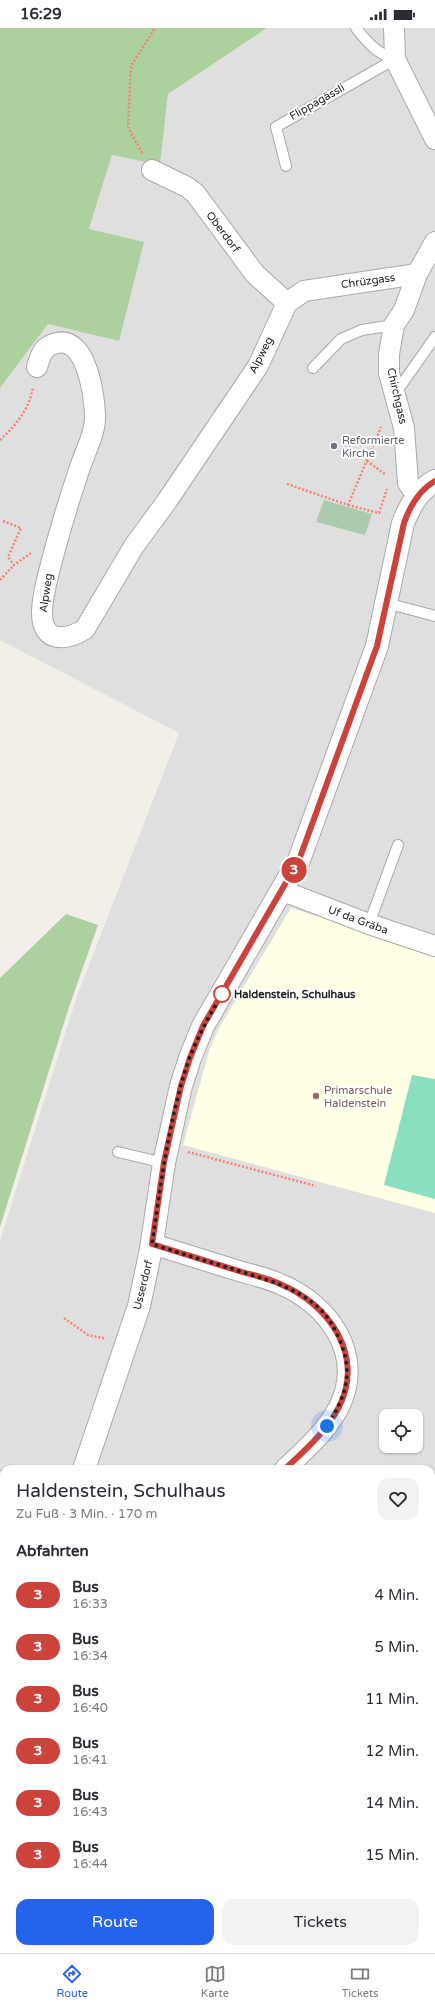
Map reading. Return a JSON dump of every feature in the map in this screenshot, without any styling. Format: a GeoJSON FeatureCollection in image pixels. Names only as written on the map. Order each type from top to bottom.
{"type":"FeatureCollection","features":[{"type":"Feature","properties":{"kind":"street"},"geometry":{"type":"LineString","coordinates":[[394,28],[395,58],[435,139]]}},
{"type":"Feature","properties":{"kind":"street","name":"Oberdorf"},"geometry":{"type":"LineString","coordinates":[[152,170],[187,187],[194,193],[256,274],[287,303]]}},
{"type":"Feature","properties":{"kind":"street"},"geometry":{"type":"LineString","coordinates":[[417,274],[435,242]]}},
{"type":"Feature","properties":{"kind":"street","name":"Chrüzgass"},"geometry":{"type":"LineString","coordinates":[[287,303],[304,290],[417,274]]}},
{"type":"Feature","properties":{"kind":"street","name":"Chirchgass"},"geometry":{"type":"LineString","coordinates":[[417,274],[404,310],[394,325],[389,354],[389,373],[404,428],[408,483],[417,496]]}},
{"type":"Feature","properties":{"kind":"street","name":"Alpweg"},"geometry":{"type":"LineString","coordinates":[[37,367],[45,348],[60,342],[70,345],[79,354],[88,371],[95,412],[93,431],[60,528],[45,586],[42,612],[46,628],[54,636],[64,638],[73,636],[85,630],[134,546],[167,501],[258,366],[287,303]]}},
{"type":"Feature","properties":{"kind":"street"},"geometry":{"type":"LineString","coordinates":[[417,496],[435,482]]}},
{"type":"Feature","properties":{"kind":"street","name":"Usserdorf"},"geometry":{"type":"LineString","coordinates":[[85,1465],[139,1306],[152,1244],[164,1162],[181,1086],[190,1058],[203,1026],[283,891],[299,860],[377,646],[404,523],[410,507],[417,496]]}},
{"type":"Feature","properties":{"kind":"street","name":"Uf da Gräba"},"geometry":{"type":"LineString","coordinates":[[283,891],[369,924],[435,946]]}},
{"type":"Feature","properties":{"kind":"street"},"geometry":{"type":"LineString","coordinates":[[152,1244],[280,1284],[309,1299],[328,1318],[344,1349],[347,1367],[347,1385],[339,1408],[321,1435],[289,1465]]}},
{"type":"Feature","properties":{"kind":"lane"},"geometry":{"type":"LineString","coordinates":[[356,28],[375,50],[384,55],[395,58]]}},
{"type":"Feature","properties":{"kind":"lane","name":"Flippagässli"},"geometry":{"type":"LineString","coordinates":[[286,166],[276,127],[395,58]]}},
{"type":"Feature","properties":{"kind":"lane"},"geometry":{"type":"LineString","coordinates":[[313,368],[341,340],[362,330],[394,325]]}},
{"type":"Feature","properties":{"kind":"lane"},"geometry":{"type":"LineString","coordinates":[[394,394],[435,337]]}},
{"type":"Feature","properties":{"kind":"lane"},"geometry":{"type":"LineString","coordinates":[[386,603],[435,616]]}},
{"type":"Feature","properties":{"kind":"lane"},"geometry":{"type":"LineString","coordinates":[[369,924],[398,846]]}},
{"type":"Feature","properties":{"kind":"lane"},"geometry":{"type":"LineString","coordinates":[[118,1152],[164,1162]]}},
{"type":"Feature","properties":{"kind":"path"},"geometry":{"type":"LineString","coordinates":[[152,170],[128,128],[131,66],[155,28]]}},
{"type":"Feature","properties":{"kind":"path"},"geometry":{"type":"LineString","coordinates":[[0,440],[17,424],[27,406],[37,367]]}},
{"type":"Feature","properties":{"kind":"path"},"geometry":{"type":"LineString","coordinates":[[348,505],[382,424]]}},
{"type":"Feature","properties":{"kind":"path"},"geometry":{"type":"LineString","coordinates":[[367,461],[390,478]]}},
{"type":"Feature","properties":{"kind":"path"},"geometry":{"type":"LineString","coordinates":[[287,484],[348,505],[379,513],[388,485]]}},
{"type":"Feature","properties":{"kind":"path"},"geometry":{"type":"LineString","coordinates":[[3,521],[21,528],[8,557],[14,565]]}},
{"type":"Feature","properties":{"kind":"path"},"geometry":{"type":"LineString","coordinates":[[0,580],[14,565],[36,549]]}},
{"type":"Feature","properties":{"kind":"path"},"geometry":{"type":"LineString","coordinates":[[186,1151],[316,1186]]}},
{"type":"Feature","properties":{"kind":"path"},"geometry":{"type":"LineString","coordinates":[[64,1318],[88,1335],[103,1338],[105,1331]]}},
{"type":"Feature","properties":{"kind":"shaded area"},"geometry":{"type":"Polygon","coordinates":[[[267,28],[435,28],[435,1465],[0,1465],[0,1241],[77,996],[179,733],[0,640],[0,388],[48,323],[119,341],[89,230],[112,155],[160,165],[168,94],[267,28]]]}},
{"type":"Feature","properties":{"kind":"shaded area"},"geometry":{"type":"Polygon","coordinates":[[[324,500],[372,514],[365,535],[316,522],[324,500]]]}},
{"type":"Feature","properties":{"kind":"shaded area","name":"Primarschule Haldenstein"},"geometry":{"type":"Polygon","coordinates":[[[291,908],[435,953],[435,1213],[183,1145],[210,1048],[219,1028],[291,908]]]}},
{"type":"Feature","properties":{"kind":"green space"},"geometry":{"type":"Polygon","coordinates":[[[0,28],[267,28],[168,94],[160,165],[112,155],[89,229],[144,242],[119,341],[48,324],[0,388],[0,28]]]}},
{"type":"Feature","properties":{"kind":"green space"},"geometry":{"type":"Polygon","coordinates":[[[66,914],[98,925],[69,1007],[0,1227],[0,978],[66,914]]]}},
{"type":"Feature","properties":{"kind":"green space"},"geometry":{"type":"Polygon","coordinates":[[[412,1075],[435,1079],[435,1199],[384,1185],[412,1075]]]}},
{"type":"Feature","properties":{"kind":"bus line","name":"3"},"geometry":{"type":"LineString","coordinates":[[289,1465],[321,1435],[339,1408],[347,1385],[347,1367],[344,1349],[328,1318],[320,1308],[309,1299],[280,1284],[152,1244],[164,1162],[181,1086],[190,1058],[203,1026],[283,891],[299,860],[377,646],[404,523],[410,507],[417,496],[435,481]]}},
{"type":"Feature","properties":{"kind":"place","name":"Reformierte Kirche"},"geometry":{"type":"Point","coordinates":[334,446]}},
{"type":"Feature","properties":{"kind":"place","name":"Haldenstein, Schulhaus"},"geometry":{"type":"Point","coordinates":[222,994]}},
{"type":"Feature","properties":{"kind":"place","name":"Primarschule Haldenstein"},"geometry":{"type":"Point","coordinates":[316,1096]}},
{"type":"Feature","properties":{"kind":"route"},"geometry":{"type":"LineString","coordinates":[[222,994],[203,1026],[181,1086],[164,1162],[152,1244],[280,1284],[309,1299],[320,1308],[328,1318],[344,1349],[347,1367],[347,1385],[339,1408],[327,1426]]}}]}
